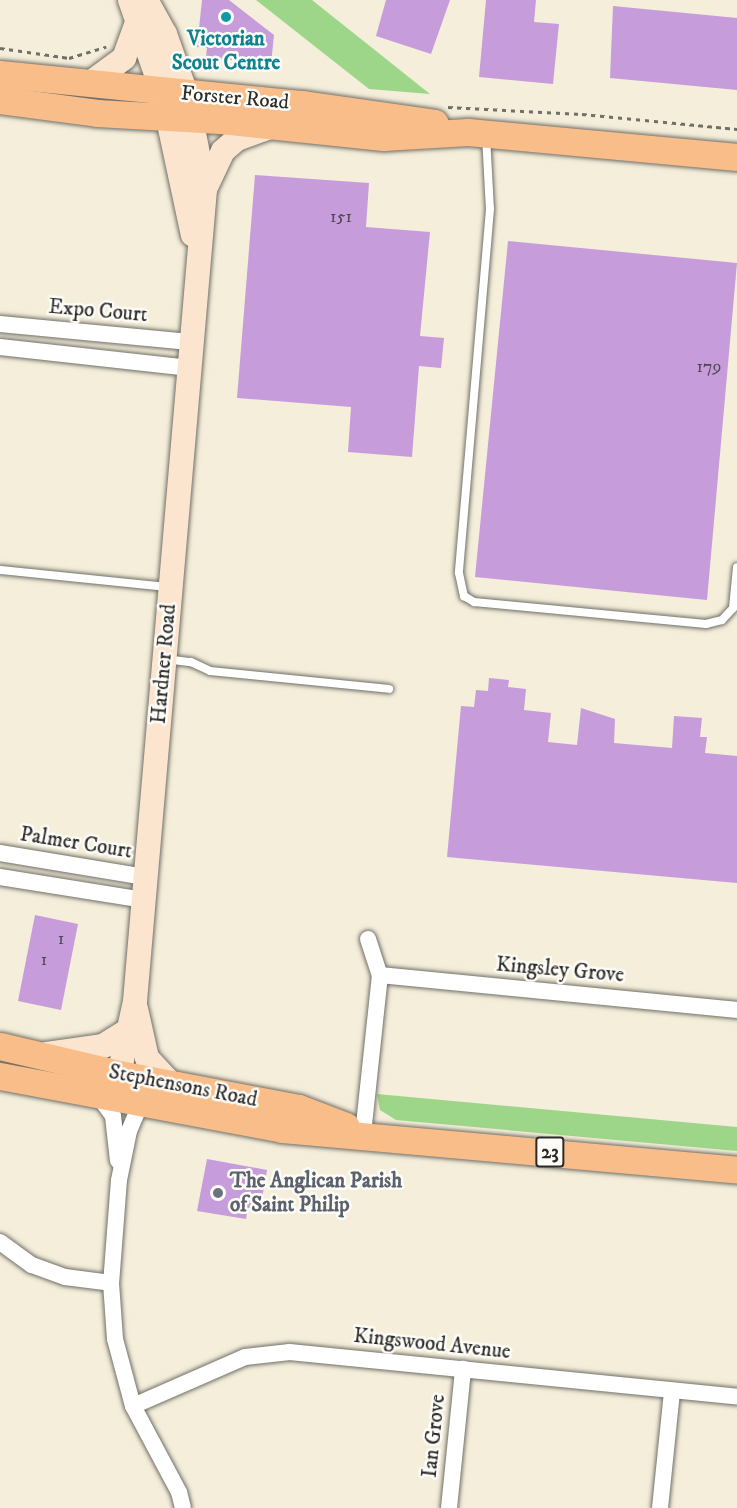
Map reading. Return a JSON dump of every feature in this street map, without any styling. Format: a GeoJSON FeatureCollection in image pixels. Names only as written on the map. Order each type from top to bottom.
{"type":"FeatureCollection","features":[{"type":"Feature","properties":{"kind":"main road","name":"Forster Road"},"geometry":{"type":"LineString","coordinates":[[0,75],[90,84],[273,126],[383,137],[477,133],[737,157]]}},
{"type":"Feature","properties":{"kind":"main road","name":"Forster Road"},"geometry":{"type":"LineString","coordinates":[[0,100],[177,105],[431,122],[477,133]]}},
{"type":"Feature","properties":{"kind":"main road","name":"Stephensons Road"},"geometry":{"type":"LineString","coordinates":[[0,1046],[119,1074],[299,1108],[363,1134]]}},
{"type":"Feature","properties":{"kind":"main road"},"geometry":{"type":"LineString","coordinates":[[119,1074],[140,1105]]}},
{"type":"Feature","properties":{"kind":"main road","name":"Stephensons Road"},"geometry":{"type":"LineString","coordinates":[[0,1076],[100,1098],[282,1129],[363,1134],[737,1170]]}},
{"type":"Feature","properties":{"kind":"street"},"geometry":{"type":"LineString","coordinates":[[130,0],[137,23],[177,105]]}},
{"type":"Feature","properties":{"kind":"street"},"geometry":{"type":"LineString","coordinates":[[146,0],[165,34],[177,105]]}},
{"type":"Feature","properties":{"kind":"street"},"geometry":{"type":"LineString","coordinates":[[90,84],[124,58],[137,23]]}},
{"type":"Feature","properties":{"kind":"street","name":"Hardner Road"},"geometry":{"type":"LineString","coordinates":[[119,1074],[125,1032],[135,1000],[190,368],[197,252],[205,189],[177,105]]}},
{"type":"Feature","properties":{"kind":"street","name":"Hardner Road"},"geometry":{"type":"LineString","coordinates":[[177,105],[197,252]]}},
{"type":"Feature","properties":{"kind":"street"},"geometry":{"type":"LineString","coordinates":[[205,189],[223,151],[237,139],[273,126]]}},
{"type":"Feature","properties":{"kind":"street","name":"Expo Court"},"geometry":{"type":"LineString","coordinates":[[0,324],[192,342]]}},
{"type":"Feature","properties":{"kind":"street"},"geometry":{"type":"LineString","coordinates":[[35,350],[37,328]]}},
{"type":"Feature","properties":{"kind":"street"},"geometry":{"type":"LineString","coordinates":[[0,347],[190,368]]}},
{"type":"Feature","properties":{"kind":"street","name":"Palmer Court"},"geometry":{"type":"LineString","coordinates":[[0,854],[144,889]]}},
{"type":"Feature","properties":{"kind":"street"},"geometry":{"type":"LineString","coordinates":[[0,877],[144,889]]}},
{"type":"Feature","properties":{"kind":"street"},"geometry":{"type":"LineString","coordinates":[[363,1134],[380,975],[368,939]]}},
{"type":"Feature","properties":{"kind":"street","name":"Kingsley Grove"},"geometry":{"type":"LineString","coordinates":[[380,975],[737,1010]]}},
{"type":"Feature","properties":{"kind":"street"},"geometry":{"type":"LineString","coordinates":[[135,1000],[147,1058],[171,1084]]}},
{"type":"Feature","properties":{"kind":"street"},"geometry":{"type":"LineString","coordinates":[[41,1055],[103,1046],[125,1032]]}},
{"type":"Feature","properties":{"kind":"street"},"geometry":{"type":"LineString","coordinates":[[100,1098],[113,1116],[119,1180]]}},
{"type":"Feature","properties":{"kind":"street"},"geometry":{"type":"LineString","coordinates":[[140,1105],[129,1131],[119,1180],[111,1283],[115,1339],[133,1406],[179,1492],[183,1508]]}},
{"type":"Feature","properties":{"kind":"street"},"geometry":{"type":"LineString","coordinates":[[0,1242],[32,1264],[65,1277],[111,1283]]}},
{"type":"Feature","properties":{"kind":"street","name":"Kingswood Avenue"},"geometry":{"type":"LineString","coordinates":[[133,1406],[245,1357],[290,1352],[737,1397]]}},
{"type":"Feature","properties":{"kind":"street","name":"Ian Grove"},"geometry":{"type":"LineString","coordinates":[[449,1508],[463,1369]]}},
{"type":"Feature","properties":{"kind":"street"},"geometry":{"type":"LineString","coordinates":[[660,1508],[672,1391]]}},
{"type":"Feature","properties":{"kind":"lane"},"geometry":{"type":"LineString","coordinates":[[477,133],[490,209],[459,573],[464,596],[474,602],[706,624],[722,620],[733,608],[737,567]]}},
{"type":"Feature","properties":{"kind":"lane"},"geometry":{"type":"LineString","coordinates":[[0,570],[171,588]]}},
{"type":"Feature","properties":{"kind":"lane"},"geometry":{"type":"LineString","coordinates":[[165,659],[191,662],[210,671],[389,689]]}},
{"type":"Feature","properties":{"kind":"path"},"geometry":{"type":"LineString","coordinates":[[446,107],[582,114],[737,129]]}},
{"type":"Feature","properties":{"kind":"green space"},"geometry":{"type":"Polygon","coordinates":[[[256,0],[312,0],[430,94],[369,89],[256,0]]]}},
{"type":"Feature","properties":{"kind":"green space"},"geometry":{"type":"Polygon","coordinates":[[[377,1094],[737,1127],[737,1151],[396,1120],[380,1110],[377,1094]]]}},
{"type":"Feature","properties":{"kind":"building","name":"Victorian Scout Centre"},"geometry":{"type":"Polygon","coordinates":[[[202,0],[229,0],[274,35],[271,64],[206,57],[207,48],[197,47],[202,0]]]}},
{"type":"Feature","properties":{"kind":"building"},"geometry":{"type":"Polygon","coordinates":[[[386,0],[450,0],[431,54],[376,36],[386,0]]]}},
{"type":"Feature","properties":{"kind":"building"},"geometry":{"type":"Polygon","coordinates":[[[486,0],[536,0],[534,22],[559,24],[553,84],[479,77],[486,0]]]}},
{"type":"Feature","properties":{"kind":"building"},"geometry":{"type":"Polygon","coordinates":[[[613,6],[737,18],[737,90],[610,78],[613,6]]]}},
{"type":"Feature","properties":{"kind":"building"},"geometry":{"type":"Polygon","coordinates":[[[255,175],[369,183],[366,227],[430,232],[420,336],[444,338],[441,368],[419,366],[412,457],[348,452],[351,407],[237,398],[255,175]]]}},
{"type":"Feature","properties":{"kind":"building"},"geometry":{"type":"Polygon","coordinates":[[[508,241],[737,263],[707,600],[475,577],[508,241]]]}},
{"type":"Feature","properties":{"kind":"building"},"geometry":{"type":"Polygon","coordinates":[[[489,678],[509,680],[508,687],[526,689],[524,710],[551,713],[548,742],[577,745],[581,708],[615,719],[614,743],[672,748],[674,716],[702,718],[700,737],[707,737],[705,753],[737,756],[737,883],[447,857],[461,706],[474,707],[476,690],[488,691],[489,678]]]}},
{"type":"Feature","properties":{"kind":"building"},"geometry":{"type":"Polygon","coordinates":[[[35,915],[78,924],[61,1010],[18,1001],[35,915]]]}},
{"type":"Feature","properties":{"kind":"building"},"geometry":{"type":"Polygon","coordinates":[[[207,1159],[267,1170],[260,1210],[248,1208],[246,1219],[197,1211],[207,1159]]]}},
{"type":"Feature","properties":{"kind":"place","name":"Victorian Scout Centre"},"geometry":{"type":"Point","coordinates":[226,17]}},
{"type":"Feature","properties":{"kind":"place","name":"The Anglican Parish of Saint Philip"},"geometry":{"type":"Point","coordinates":[218,1193]}}]}
